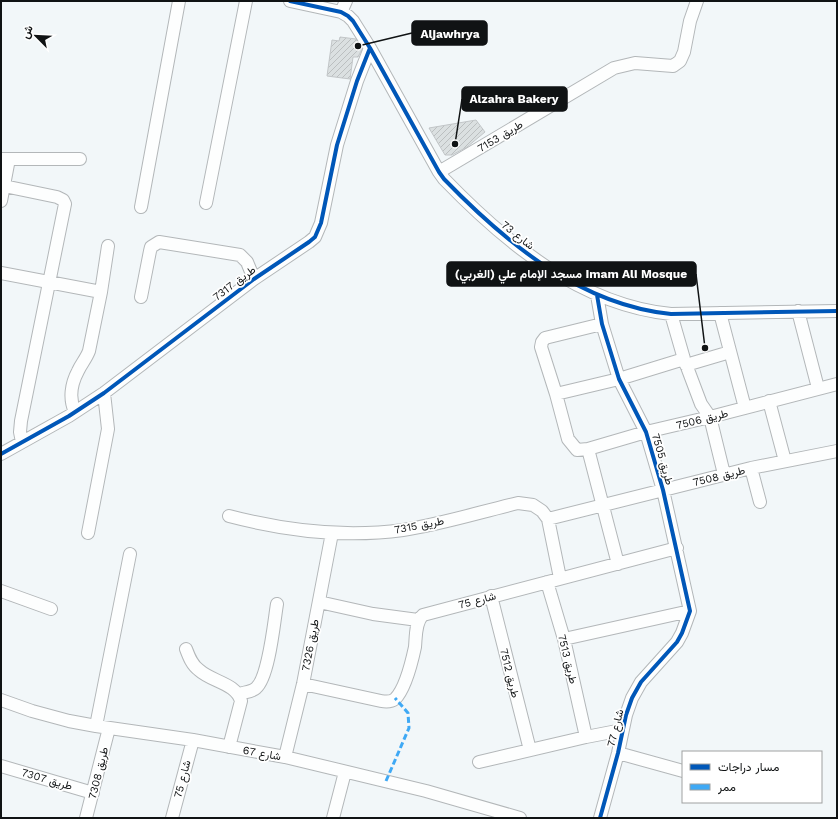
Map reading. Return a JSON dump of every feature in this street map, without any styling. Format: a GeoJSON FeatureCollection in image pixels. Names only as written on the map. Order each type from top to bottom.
{"type":"FeatureCollection","features":[{"type":"Feature","properties":{"kind":"street"},"geometry":{"type":"LineString","coordinates":[[141,207],[179,1]]}},
{"type":"Feature","properties":{"kind":"street"},"geometry":{"type":"LineString","coordinates":[[206,202],[246,1]]}},
{"type":"Feature","properties":{"kind":"street","name":"شارع 73"},"geometry":{"type":"LineString","coordinates":[[290,1],[343,6],[348,16],[353,20],[370,48],[439,172],[488,222],[531,256],[572,282],[597,295],[651,311],[671,314],[837,311]]}},
{"type":"Feature","properties":{"kind":"street","name":"طريق 7153"},"geometry":{"type":"LineString","coordinates":[[439,172],[614,68],[635,63],[673,66],[680,61],[684,52],[690,22],[697,1]]}},
{"type":"Feature","properties":{"kind":"street","name":"طريق 7317"},"geometry":{"type":"LineString","coordinates":[[1,454],[75,412],[104,393],[254,279],[309,242],[318,230],[337,145],[357,80],[370,48]]}},
{"type":"Feature","properties":{"kind":"street"},"geometry":{"type":"LineString","coordinates":[[1,201],[4,186],[5,159],[80,159]]}},
{"type":"Feature","properties":{"kind":"street"},"geometry":{"type":"LineString","coordinates":[[4,186],[57,197],[63,200],[64,208],[21,422],[20,432],[22,442]]}},
{"type":"Feature","properties":{"kind":"street"},"geometry":{"type":"LineString","coordinates":[[141,297],[151,247],[159,242],[240,254],[247,262],[254,279]]}},
{"type":"Feature","properties":{"kind":"street"},"geometry":{"type":"LineString","coordinates":[[75,412],[71,402],[73,384],[76,374],[85,361],[89,351],[108,246]]}},
{"type":"Feature","properties":{"kind":"street"},"geometry":{"type":"LineString","coordinates":[[1,273],[100,292]]}},
{"type":"Feature","properties":{"kind":"street","name":"طريق 7505"},"geometry":{"type":"LineString","coordinates":[[597,295],[602,324],[619,379],[646,432],[663,490],[690,611]]}},
{"type":"Feature","properties":{"kind":"street"},"geometry":{"type":"LineString","coordinates":[[798,311],[818,388]]}},
{"type":"Feature","properties":{"kind":"street"},"geometry":{"type":"LineString","coordinates":[[720,313],[745,408]]}},
{"type":"Feature","properties":{"kind":"street"},"geometry":{"type":"LineString","coordinates":[[671,314],[685,362],[702,404],[710,417],[724,474]]}},
{"type":"Feature","properties":{"kind":"street"},"geometry":{"type":"LineString","coordinates":[[602,324],[545,338],[541,347],[568,439],[577,450],[588,449],[618,564]]}},
{"type":"Feature","properties":{"kind":"street"},"geometry":{"type":"LineString","coordinates":[[556,394],[730,352]]}},
{"type":"Feature","properties":{"kind":"street","name":"طريق 7506"},"geometry":{"type":"LineString","coordinates":[[588,449],[646,432],[837,384]]}},
{"type":"Feature","properties":{"kind":"street"},"geometry":{"type":"LineString","coordinates":[[88,533],[108,429],[104,393]]}},
{"type":"Feature","properties":{"kind":"street"},"geometry":{"type":"LineString","coordinates":[[769,401],[785,461]]}},
{"type":"Feature","properties":{"kind":"street","name":"طريق 7508"},"geometry":{"type":"LineString","coordinates":[[602,504],[724,474],[837,451]]}},
{"type":"Feature","properties":{"kind":"street"},"geometry":{"type":"LineString","coordinates":[[751,468],[760,502]]}},
{"type":"Feature","properties":{"kind":"street","name":"طريق 7315"},"geometry":{"type":"LineString","coordinates":[[229,516],[277,527],[332,533],[368,533],[404,530],[518,503],[533,505],[542,511],[548,519]]}},
{"type":"Feature","properties":{"kind":"street"},"geometry":{"type":"LineString","coordinates":[[560,578],[548,519],[602,504]]}},
{"type":"Feature","properties":{"kind":"street","name":"طريق 7326"},"geometry":{"type":"LineString","coordinates":[[285,757],[303,684],[332,533]]}},
{"type":"Feature","properties":{"kind":"street","name":"شارع 75"},"geometry":{"type":"LineString","coordinates":[[418,620],[426,614],[677,548]]}},
{"type":"Feature","properties":{"kind":"street"},"geometry":{"type":"LineString","coordinates":[[96,726],[130,554]]}},
{"type":"Feature","properties":{"kind":"street","name":"طريق 7513"},"geometry":{"type":"LineString","coordinates":[[547,582],[564,639],[586,737]]}},
{"type":"Feature","properties":{"kind":"street"},"geometry":{"type":"LineString","coordinates":[[1,591],[51,609]]}},
{"type":"Feature","properties":{"kind":"street","name":"طريق 7512"},"geometry":{"type":"LineString","coordinates":[[491,596],[530,750]]}},
{"type":"Feature","properties":{"kind":"street"},"geometry":{"type":"LineString","coordinates":[[303,684],[386,702],[395,698],[403,686],[414,648],[418,620],[373,614],[319,602]]}},
{"type":"Feature","properties":{"kind":"street"},"geometry":{"type":"LineString","coordinates":[[239,694],[249,692],[257,688],[263,679],[267,666],[277,604]]}},
{"type":"Feature","properties":{"kind":"street"},"geometry":{"type":"LineString","coordinates":[[564,639],[690,611]]}},
{"type":"Feature","properties":{"kind":"street","name":"شارع 77"},"geometry":{"type":"LineString","coordinates":[[600,818],[618,753],[622,730],[632,698],[641,682],[682,633],[690,611]]}},
{"type":"Feature","properties":{"kind":"street"},"geometry":{"type":"LineString","coordinates":[[186,649],[192,663],[199,671],[210,678],[233,688],[239,694],[241,700],[229,747]]}},
{"type":"Feature","properties":{"kind":"street","name":"شارع 67"},"geometry":{"type":"LineString","coordinates":[[1,700],[50,716],[96,726],[193,740],[285,757],[426,791],[487,814],[520,818]]}},
{"type":"Feature","properties":{"kind":"street","name":"طريق 7308"},"geometry":{"type":"LineString","coordinates":[[86,818],[109,728]]}},
{"type":"Feature","properties":{"kind":"street"},"geometry":{"type":"LineString","coordinates":[[479,762],[622,730]]}},
{"type":"Feature","properties":{"kind":"street","name":"شارع 75"},"geometry":{"type":"LineString","coordinates":[[172,818],[193,740]]}},
{"type":"Feature","properties":{"kind":"street"},"geometry":{"type":"LineString","coordinates":[[618,753],[682,771]]}},
{"type":"Feature","properties":{"kind":"street","name":"طريق 7307"},"geometry":{"type":"LineString","coordinates":[[1,766],[93,792]]}},
{"type":"Feature","properties":{"kind":"street"},"geometry":{"type":"LineString","coordinates":[[333,818],[345,772]]}},
{"type":"Feature","properties":{"kind":"building"},"geometry":{"type":"Polygon","coordinates":[[[340,37],[356,39],[362,49],[358,57],[353,57],[350,79],[327,76],[332,40],[339,41],[340,37]]]}},
{"type":"Feature","properties":{"kind":"building"},"geometry":{"type":"Polygon","coordinates":[[[476,120],[485,132],[467,147],[452,155],[445,155],[429,128],[476,120]]]}},
{"type":"Feature","properties":{"kind":"marked path"},"geometry":{"type":"LineString","coordinates":[[386,781],[409,728],[408,713],[395,698]]}},
{"type":"Feature","properties":{"kind":"cycle path"},"geometry":{"type":"LineString","coordinates":[[290,1],[341,12],[348,16],[353,21],[370,48],[444,179],[492,225],[519,247],[546,267],[575,284],[606,298],[638,308],[671,314],[837,311]]}},
{"type":"Feature","properties":{"kind":"cycle path"},"geometry":{"type":"LineString","coordinates":[[1,454],[69,416],[104,393],[254,279],[315,237],[321,223],[337,145],[357,81],[370,48]]}},
{"type":"Feature","properties":{"kind":"cycle path"},"geometry":{"type":"LineString","coordinates":[[597,295],[602,324],[619,379],[646,432],[663,490],[690,611],[677,642],[641,682],[632,698],[626,715],[618,753],[600,818]]}},
{"type":"Feature","properties":{"kind":"place","name":"Aljawhrya"},"geometry":{"type":"Point","coordinates":[358,46]}},
{"type":"Feature","properties":{"kind":"place","name":"Alzahra Bakery"},"geometry":{"type":"Point","coordinates":[455,144]}},
{"type":"Feature","properties":{"kind":"place","name":"مسجد الإمام علي (الغربي) Imam Ali Mosque"},"geometry":{"type":"Point","coordinates":[705,348]}}]}
